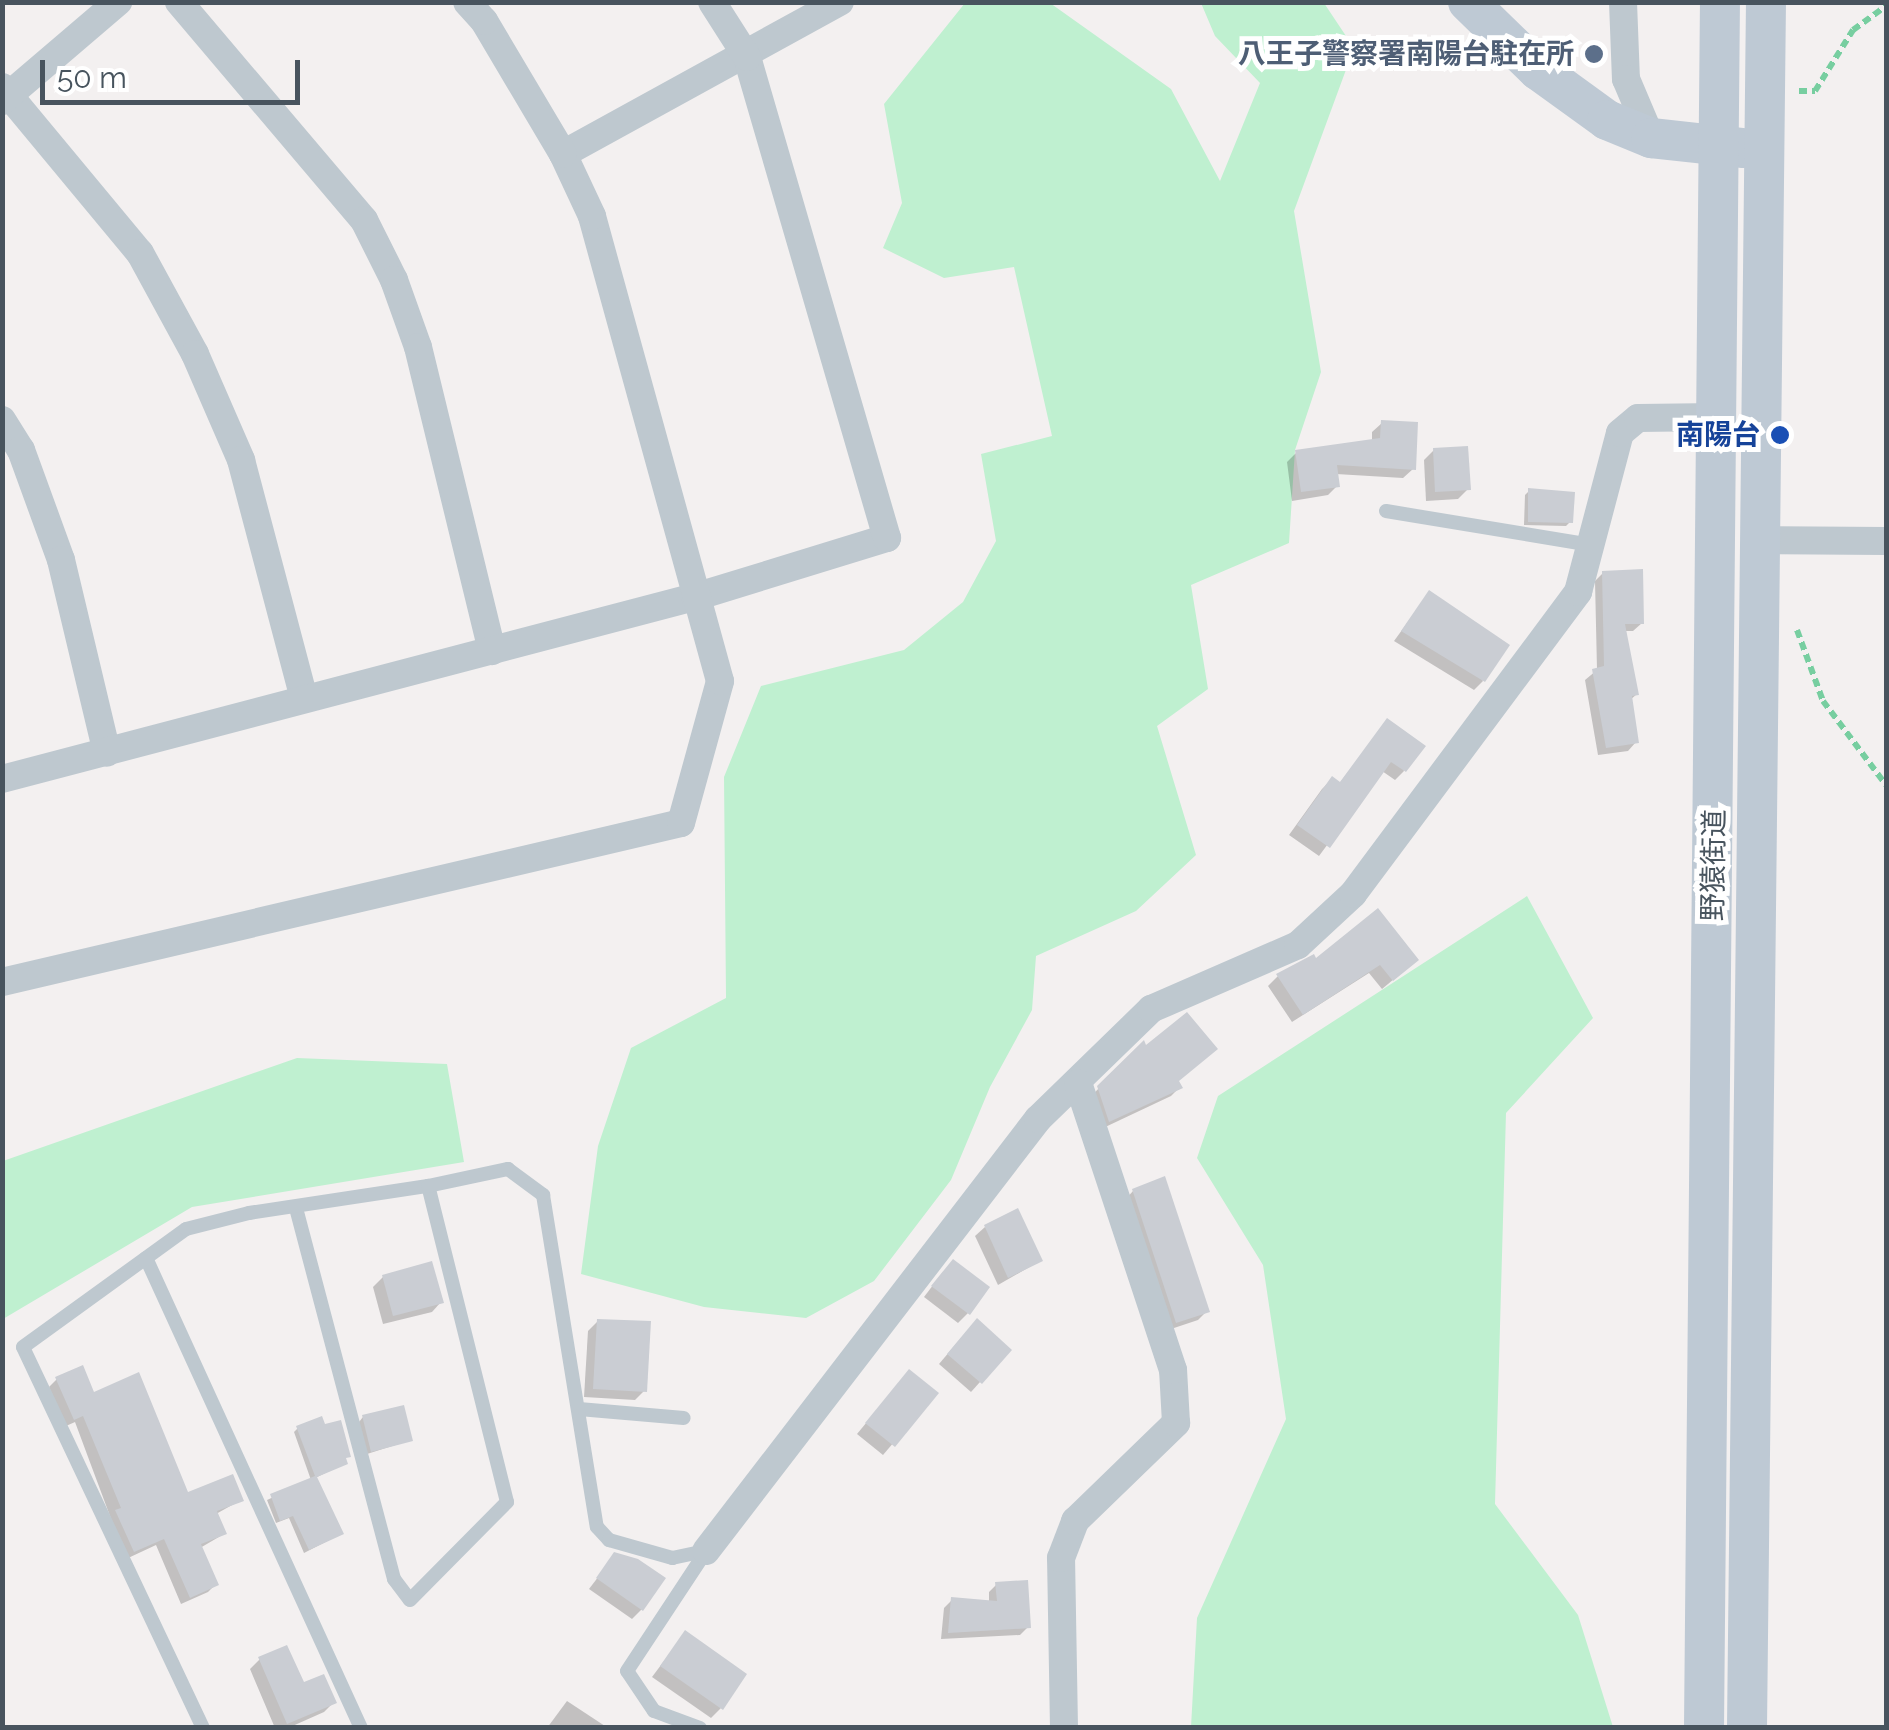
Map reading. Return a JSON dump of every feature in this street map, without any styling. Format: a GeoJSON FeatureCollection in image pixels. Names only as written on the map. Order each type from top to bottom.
{"type":"FeatureCollection","features":[{"type":"Feature","properties":{"kind":"main road"},"geometry":{"type":"LineString","coordinates":[[1468,2],[1503,40],[1573,98],[1607,120],[1652,138],[1716,148],[1762,148]]}},
{"type":"Feature","properties":{"kind":"main road","name":"野猿街道"},"geometry":{"type":"LineString","coordinates":[[1704,1728],[1720,2]]}},
{"type":"Feature","properties":{"kind":"main road","name":"野猿街道"},"geometry":{"type":"LineString","coordinates":[[1747,1728],[1766,2]]}},
{"type":"Feature","properties":{"kind":"street"},"geometry":{"type":"LineString","coordinates":[[118,2],[5,94],[140,253],[195,354],[241,460],[304,699]]}},
{"type":"Feature","properties":{"kind":"street"},"geometry":{"type":"LineString","coordinates":[[178,2],[364,220],[394,280],[418,347],[492,651]]}},
{"type":"Feature","properties":{"kind":"street"},"geometry":{"type":"LineString","coordinates":[[2,982],[681,824],[720,680],[592,216],[563,154],[484,22],[467,2]]}},
{"type":"Feature","properties":{"kind":"street"},"geometry":{"type":"LineString","coordinates":[[2,779],[695,597],[887,538],[747,57],[712,2]]}},
{"type":"Feature","properties":{"kind":"street"},"geometry":{"type":"LineString","coordinates":[[563,154],[747,57],[840,2]]}},
{"type":"Feature","properties":{"kind":"street"},"geometry":{"type":"LineString","coordinates":[[1623,2],[1626,79],[1652,138]]}},
{"type":"Feature","properties":{"kind":"street"},"geometry":{"type":"LineString","coordinates":[[706,1550],[1038,1119],[1151,1009],[1298,946],[1353,894],[1578,592],[1620,432],[1638,418],[1718,417]]}},
{"type":"Feature","properties":{"kind":"street"},"geometry":{"type":"LineString","coordinates":[[2,420],[21,450],[61,560],[107,753]]}},
{"type":"Feature","properties":{"kind":"street"},"geometry":{"type":"LineString","coordinates":[[1759,540],[1886,541]]}},
{"type":"Feature","properties":{"kind":"street"},"geometry":{"type":"LineString","coordinates":[[1064,1728],[1060,1558],[1075,1521],[1176,1424],[1172,1370],[1078,1083]]}},
{"type":"Feature","properties":{"kind":"lane"},"geometry":{"type":"LineString","coordinates":[[1386,511],[1590,545]]}},
{"type":"Feature","properties":{"kind":"lane"},"geometry":{"type":"LineString","coordinates":[[203,1728],[23,1348],[186,1229],[249,1213],[428,1186],[508,1169],[542,1194],[597,1527],[608,1540],[672,1558],[706,1550]]}},
{"type":"Feature","properties":{"kind":"lane"},"geometry":{"type":"LineString","coordinates":[[296,1208],[394,1579],[410,1600],[506,1502],[428,1186]]}},
{"type":"Feature","properties":{"kind":"lane"},"geometry":{"type":"LineString","coordinates":[[146,1258],[361,1728]]}},
{"type":"Feature","properties":{"kind":"lane"},"geometry":{"type":"LineString","coordinates":[[579,1409],[684,1418]]}},
{"type":"Feature","properties":{"kind":"lane"},"geometry":{"type":"LineString","coordinates":[[700,1728],[654,1710],[627,1671],[706,1550]]}},
{"type":"Feature","properties":{"kind":"path"},"geometry":{"type":"LineString","coordinates":[[1787,90],[1815,91],[1854,30],[1886,6]]}},
{"type":"Feature","properties":{"kind":"path"},"geometry":{"type":"LineString","coordinates":[[1791,614],[1823,701],[1886,785]]}},
{"type":"Feature","properties":{"kind":"green space"},"geometry":{"type":"Polygon","coordinates":[[[965,3],[1050,3],[1171,89],[1220,181],[1260,83],[1215,36],[1201,3],[1324,3],[1354,48],[1294,211],[1321,372],[1295,450],[1289,543],[1191,585],[1208,689],[1157,726],[1196,855],[1136,911],[1036,956],[1032,1010],[990,1087],[951,1180],[874,1281],[806,1318],[704,1307],[581,1274],[598,1146],[631,1048],[726,998],[724,777],[761,686],[904,650],[963,602],[996,541],[981,454],[1052,436],[1014,267],[944,278],[883,248],[902,203],[884,104],[965,3]]]}},
{"type":"Feature","properties":{"kind":"green space"},"geometry":{"type":"Polygon","coordinates":[[[1527,896],[1593,1018],[1506,1113],[1495,1504],[1578,1615],[1613,1727],[1191,1727],[1197,1618],[1286,1419],[1263,1265],[1197,1158],[1218,1096],[1527,896]]]}},
{"type":"Feature","properties":{"kind":"green space"},"geometry":{"type":"Polygon","coordinates":[[[297,1058],[447,1064],[464,1162],[192,1207],[3,1319],[3,1161],[297,1058]]]}},
{"type":"Feature","properties":{"kind":"building"},"geometry":{"type":"Polygon","coordinates":[[[1381,420],[1418,422],[1416,470],[1337,465],[1340,487],[1301,492],[1295,450],[1380,438],[1381,420]]]}},
{"type":"Feature","properties":{"kind":"building"},"geometry":{"type":"Polygon","coordinates":[[[1468,446],[1471,490],[1435,492],[1433,448],[1468,446]]]}},
{"type":"Feature","properties":{"kind":"building"},"geometry":{"type":"Polygon","coordinates":[[[1528,488],[1575,492],[1573,523],[1528,522],[1528,488]]]}},
{"type":"Feature","properties":{"kind":"building"},"geometry":{"type":"Polygon","coordinates":[[[1643,569],[1644,624],[1625,624],[1639,695],[1632,696],[1639,743],[1606,748],[1592,669],[1604,666],[1602,571],[1643,569]]]}},
{"type":"Feature","properties":{"kind":"building"},"geometry":{"type":"Polygon","coordinates":[[[1429,590],[1510,645],[1485,682],[1401,631],[1429,590]]]}},
{"type":"Feature","properties":{"kind":"building"},"geometry":{"type":"Polygon","coordinates":[[[1387,718],[1426,746],[1406,772],[1391,762],[1330,848],[1297,825],[1332,776],[1340,782],[1387,718]]]}},
{"type":"Feature","properties":{"kind":"building"},"geometry":{"type":"Polygon","coordinates":[[[1378,908],[1419,960],[1393,981],[1380,965],[1303,1015],[1276,974],[1314,954],[1316,958],[1378,908]]]}},
{"type":"Feature","properties":{"kind":"building"},"geometry":{"type":"Polygon","coordinates":[[[1187,1012],[1218,1049],[1179,1081],[1183,1088],[1109,1122],[1097,1086],[1144,1040],[1146,1045],[1187,1012]]]}},
{"type":"Feature","properties":{"kind":"building"},"geometry":{"type":"Polygon","coordinates":[[[1165,1176],[1210,1312],[1176,1323],[1132,1189],[1165,1176]]]}},
{"type":"Feature","properties":{"kind":"building"},"geometry":{"type":"Polygon","coordinates":[[[1018,1208],[1043,1261],[1008,1278],[984,1225],[1018,1208]]]}},
{"type":"Feature","properties":{"kind":"building"},"geometry":{"type":"Polygon","coordinates":[[[953,1259],[990,1287],[970,1315],[931,1286],[953,1259]]]}},
{"type":"Feature","properties":{"kind":"building"},"geometry":{"type":"Polygon","coordinates":[[[432,1261],[444,1303],[393,1316],[382,1275],[432,1261]]]}},
{"type":"Feature","properties":{"kind":"building"},"geometry":{"type":"Polygon","coordinates":[[[977,1318],[1012,1350],[982,1384],[947,1354],[977,1318]]]}},
{"type":"Feature","properties":{"kind":"building"},"geometry":{"type":"Polygon","coordinates":[[[597,1319],[651,1321],[647,1392],[593,1389],[597,1319]]]}},
{"type":"Feature","properties":{"kind":"building"},"geometry":{"type":"Polygon","coordinates":[[[83,1365],[94,1392],[139,1372],[188,1492],[233,1474],[244,1501],[217,1511],[227,1534],[201,1544],[219,1585],[190,1598],[164,1539],[134,1552],[115,1510],[121,1508],[83,1416],[74,1420],[55,1377],[83,1365]]]}},
{"type":"Feature","properties":{"kind":"building"},"geometry":{"type":"Polygon","coordinates":[[[909,1369],[939,1393],[895,1447],[865,1423],[909,1369]]]}},
{"type":"Feature","properties":{"kind":"building"},"geometry":{"type":"Polygon","coordinates":[[[404,1405],[413,1441],[371,1452],[362,1415],[404,1405]]]}},
{"type":"Feature","properties":{"kind":"building"},"geometry":{"type":"Polygon","coordinates":[[[322,1416],[325,1424],[341,1420],[351,1457],[346,1458],[348,1464],[317,1477],[344,1534],[309,1550],[293,1516],[280,1521],[270,1494],[315,1476],[296,1426],[322,1416]]]}},
{"type":"Feature","properties":{"kind":"building"},"geometry":{"type":"Polygon","coordinates":[[[614,1552],[638,1559],[666,1578],[643,1611],[596,1578],[614,1552]]]}},
{"type":"Feature","properties":{"kind":"building"},"geometry":{"type":"Polygon","coordinates":[[[1028,1580],[1031,1628],[948,1633],[951,1597],[997,1601],[995,1582],[1028,1580]]]}},
{"type":"Feature","properties":{"kind":"building"},"geometry":{"type":"Polygon","coordinates":[[[685,1630],[747,1674],[723,1710],[660,1666],[685,1630]]]}},
{"type":"Feature","properties":{"kind":"building"},"geometry":{"type":"Polygon","coordinates":[[[287,1645],[304,1682],[324,1674],[337,1703],[287,1724],[258,1657],[287,1645]]]}},
{"type":"Feature","properties":{"kind":"place","name":"八王子警察署南陽台駐在所"},"geometry":{"type":"Point","coordinates":[1594,54]}},
{"type":"Feature","properties":{"kind":"place","name":"南陽台"},"geometry":{"type":"Point","coordinates":[1780,435]}}]}
